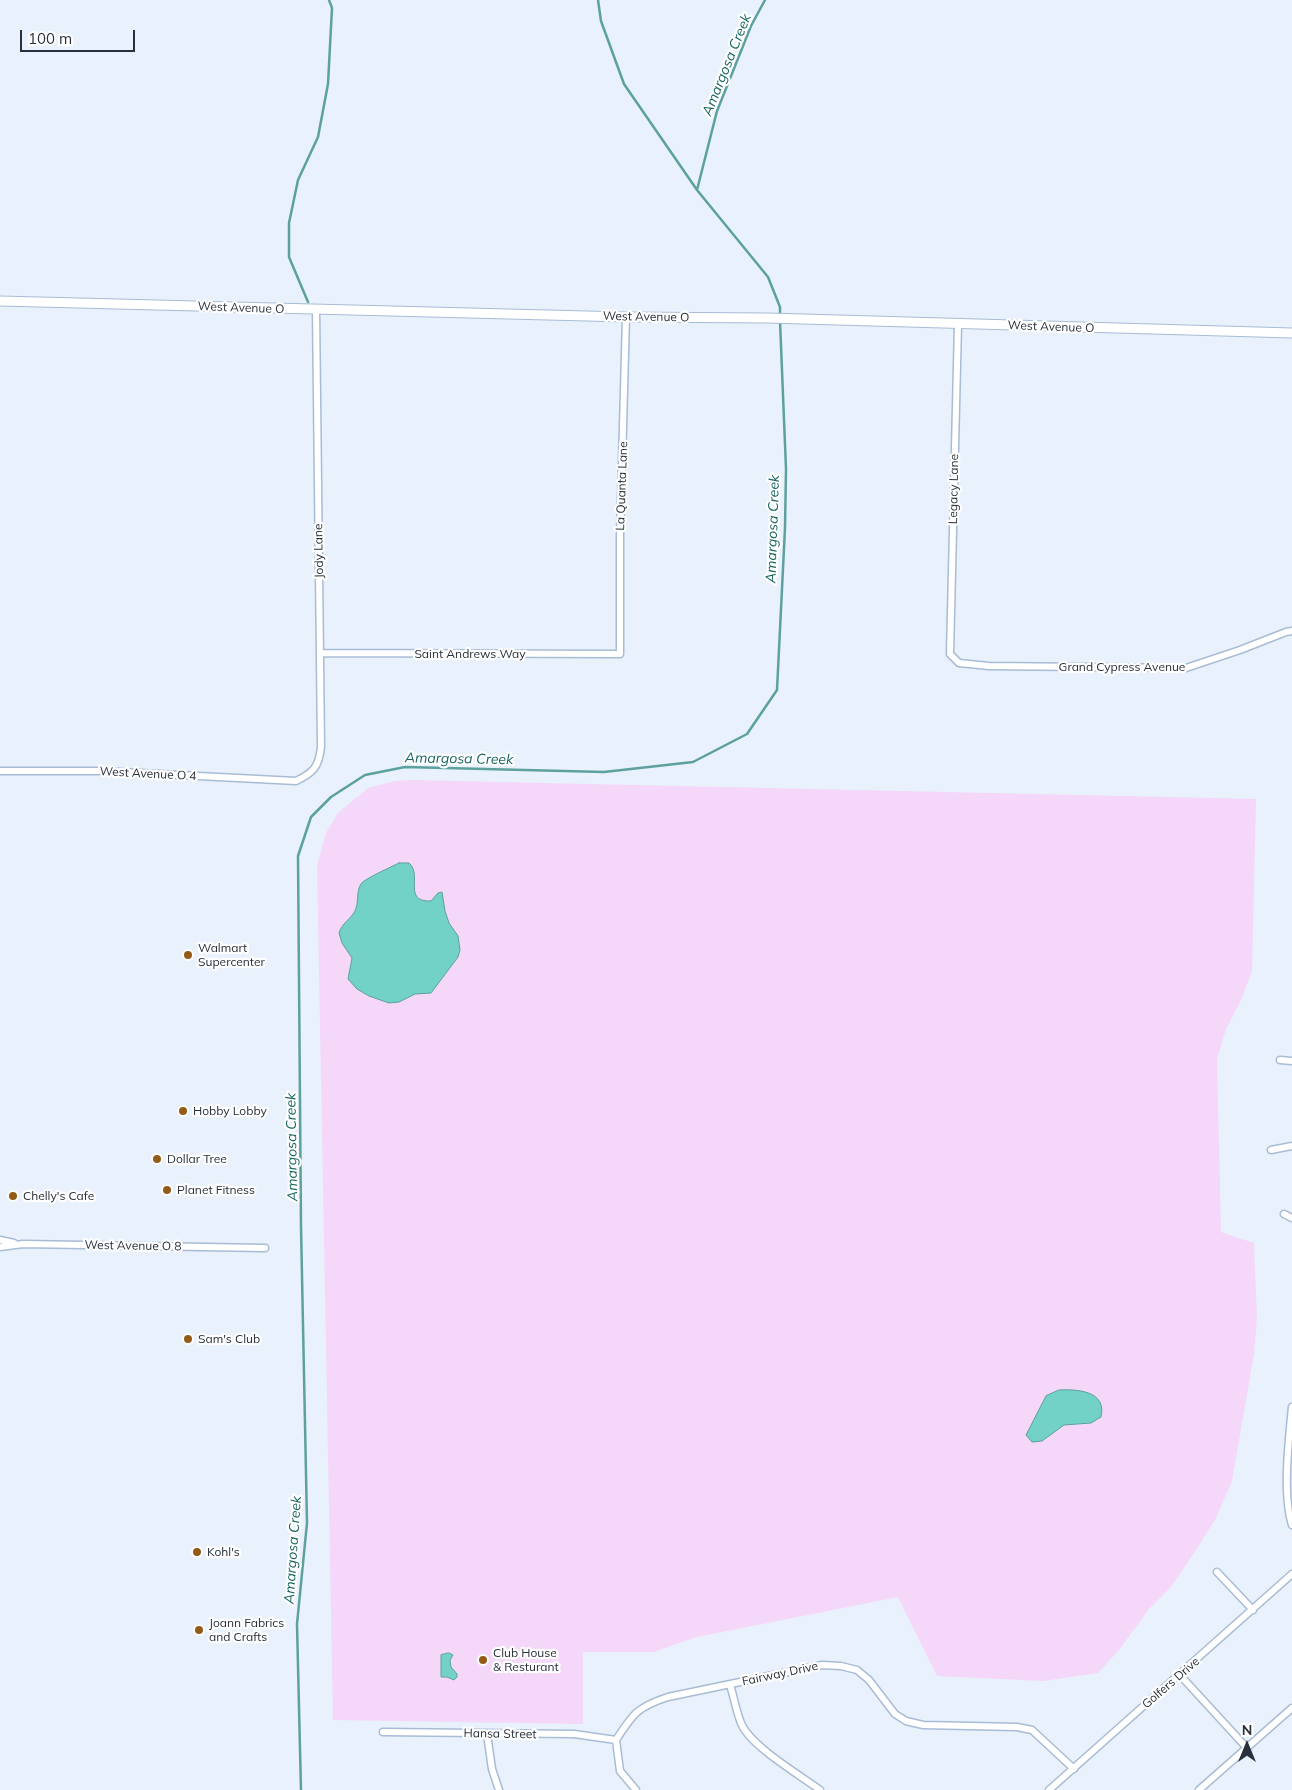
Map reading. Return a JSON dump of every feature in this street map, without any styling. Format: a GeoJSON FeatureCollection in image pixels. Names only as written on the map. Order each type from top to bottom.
{"type":"FeatureCollection","features":[{"type":"Feature","properties":{"kind":"main road","name":"West Avenue O"},"geometry":{"type":"LineString","coordinates":[[0,301],[626,317],[768,318],[1292,334]]}},
{"type":"Feature","properties":{"kind":"street","name":"Jody Lane"},"geometry":{"type":"LineString","coordinates":[[296,781],[313,771],[320,760],[321,747],[316,309]]}},
{"type":"Feature","properties":{"kind":"street","name":"La Quanta Lane"},"geometry":{"type":"LineString","coordinates":[[620,654],[620,536],[626,317]]}},
{"type":"Feature","properties":{"kind":"street","name":"Legacy Lane"},"geometry":{"type":"LineString","coordinates":[[950,654],[958,324]]}},
{"type":"Feature","properties":{"kind":"street","name":"Grand Cypress Avenue"},"geometry":{"type":"LineString","coordinates":[[950,654],[959,664],[989,666],[1186,668],[1286,632],[1292,632]]}},
{"type":"Feature","properties":{"kind":"street","name":"Saint Andrews Way"},"geometry":{"type":"LineString","coordinates":[[320,653],[620,654]]}},
{"type":"Feature","properties":{"kind":"street","name":"West Avenue O 4"},"geometry":{"type":"LineString","coordinates":[[0,771],[101,771],[296,781]]}},
{"type":"Feature","properties":{"kind":"street"},"geometry":{"type":"LineString","coordinates":[[1280,1060],[1292,1061]]}},
{"type":"Feature","properties":{"kind":"street"},"geometry":{"type":"LineString","coordinates":[[1271,1150],[1292,1146]]}},
{"type":"Feature","properties":{"kind":"street"},"geometry":{"type":"LineString","coordinates":[[1284,1214],[1292,1218]]}},
{"type":"Feature","properties":{"kind":"street"},"geometry":{"type":"LineString","coordinates":[[0,1240],[23,1244]]}},
{"type":"Feature","properties":{"kind":"street","name":"West Avenue O 8"},"geometry":{"type":"LineString","coordinates":[[0,1247],[23,1244],[266,1248]]}},
{"type":"Feature","properties":{"kind":"street"},"geometry":{"type":"LineString","coordinates":[[1292,1407],[1288,1449],[1288,1512],[1292,1525]]}},
{"type":"Feature","properties":{"kind":"street"},"geometry":{"type":"LineString","coordinates":[[1217,1572],[1253,1610]]}},
{"type":"Feature","properties":{"kind":"street","name":"Golfers Drive"},"geometry":{"type":"LineString","coordinates":[[1050,1790],[1292,1574]]}},
{"type":"Feature","properties":{"kind":"street","name":"Fairway Drive"},"geometry":{"type":"LineString","coordinates":[[616,1740],[631,1717],[647,1704],[822,1665],[841,1666],[858,1670],[869,1680],[895,1714],[906,1721],[923,1725],[1017,1727],[1032,1730],[1074,1769]]}},
{"type":"Feature","properties":{"kind":"street"},"geometry":{"type":"LineString","coordinates":[[1180,1675],[1246,1747]]}},
{"type":"Feature","properties":{"kind":"street"},"geometry":{"type":"LineString","coordinates":[[730,1685],[740,1723],[747,1734],[761,1747],[820,1790]]}},
{"type":"Feature","properties":{"kind":"street"},"geometry":{"type":"LineString","coordinates":[[1199,1790],[1292,1708]]}},
{"type":"Feature","properties":{"kind":"street","name":"Hansa Street"},"geometry":{"type":"LineString","coordinates":[[384,1732],[574,1734],[616,1740]]}},
{"type":"Feature","properties":{"kind":"street"},"geometry":{"type":"LineString","coordinates":[[487,1734],[492,1769],[499,1790]]}},
{"type":"Feature","properties":{"kind":"street"},"geometry":{"type":"LineString","coordinates":[[616,1740],[620,1771],[636,1790]]}},
{"type":"Feature","properties":{"kind":"shaded area"},"geometry":{"type":"Polygon","coordinates":[[[395,781],[1256,799],[1252,971],[1241,1000],[1226,1029],[1217,1059],[1221,1232],[1254,1243],[1257,1319],[1254,1354],[1232,1481],[1215,1520],[1170,1588],[1149,1609],[1119,1650],[1098,1673],[1043,1681],[937,1676],[898,1597],[697,1637],[653,1652],[583,1652],[583,1724],[333,1720],[317,866],[326,833],[338,813],[368,788],[395,781]]]}},
{"type":"Feature","properties":{"kind":"shaded area"},"geometry":{"type":"Polygon","coordinates":[[[399,863],[409,863],[413,868],[414,887],[417,897],[422,900],[431,901],[438,893],[442,892],[445,911],[449,923],[458,936],[460,950],[458,957],[431,993],[415,994],[399,1002],[389,1003],[369,996],[357,989],[348,979],[352,958],[342,943],[339,933],[355,911],[361,884],[372,876],[399,863]]]}},
{"type":"Feature","properties":{"kind":"shaded area"},"geometry":{"type":"Polygon","coordinates":[[[1059,1390],[1089,1393],[1100,1402],[1102,1408],[1101,1417],[1091,1423],[1064,1425],[1042,1441],[1032,1442],[1026,1435],[1046,1396],[1059,1390]]]}},
{"type":"Feature","properties":{"kind":"shaded area"},"geometry":{"type":"Polygon","coordinates":[[[449,1653],[453,1655],[450,1660],[451,1667],[457,1674],[454,1680],[441,1677],[441,1655],[449,1653]]]}},
{"type":"Feature","properties":{"kind":"waterway"},"geometry":{"type":"LineString","coordinates":[[308,302],[289,257],[289,223],[298,180],[318,137],[328,84],[332,8],[329,0]]}},
{"type":"Feature","properties":{"kind":"waterway"},"geometry":{"type":"LineString","coordinates":[[598,0],[601,21],[624,84],[697,190]]}},
{"type":"Feature","properties":{"kind":"waterway","name":"Amargosa Creek"},"geometry":{"type":"LineString","coordinates":[[765,0],[751,26],[717,111],[697,190],[768,277],[780,307],[780,316]]}},
{"type":"Feature","properties":{"kind":"waterway","name":"Amargosa Creek"},"geometry":{"type":"LineString","coordinates":[[301,1790],[297,1624],[307,1523],[301,1226],[298,856],[311,817],[331,797],[365,775],[405,767],[604,772],[693,762],[747,734],[777,690],[786,469],[780,321]]}},
{"type":"Feature","properties":{"kind":"place","name":"Walmart Supercenter"},"geometry":{"type":"Point","coordinates":[188,955]}},
{"type":"Feature","properties":{"kind":"place","name":"Hobby Lobby"},"geometry":{"type":"Point","coordinates":[183,1111]}},
{"type":"Feature","properties":{"kind":"place","name":"Dollar Tree"},"geometry":{"type":"Point","coordinates":[157,1159]}},
{"type":"Feature","properties":{"kind":"place","name":"Planet Fitness"},"geometry":{"type":"Point","coordinates":[167,1190]}},
{"type":"Feature","properties":{"kind":"place","name":"Chelly's Cafe"},"geometry":{"type":"Point","coordinates":[13,1196]}},
{"type":"Feature","properties":{"kind":"place","name":"Sam's Club"},"geometry":{"type":"Point","coordinates":[188,1339]}},
{"type":"Feature","properties":{"kind":"place","name":"Kohl's"},"geometry":{"type":"Point","coordinates":[197,1552]}},
{"type":"Feature","properties":{"kind":"place","name":"Joann Fabrics and Crafts"},"geometry":{"type":"Point","coordinates":[199,1630]}},
{"type":"Feature","properties":{"kind":"place","name":"Club House & Resturant"},"geometry":{"type":"Point","coordinates":[483,1660]}}]}
